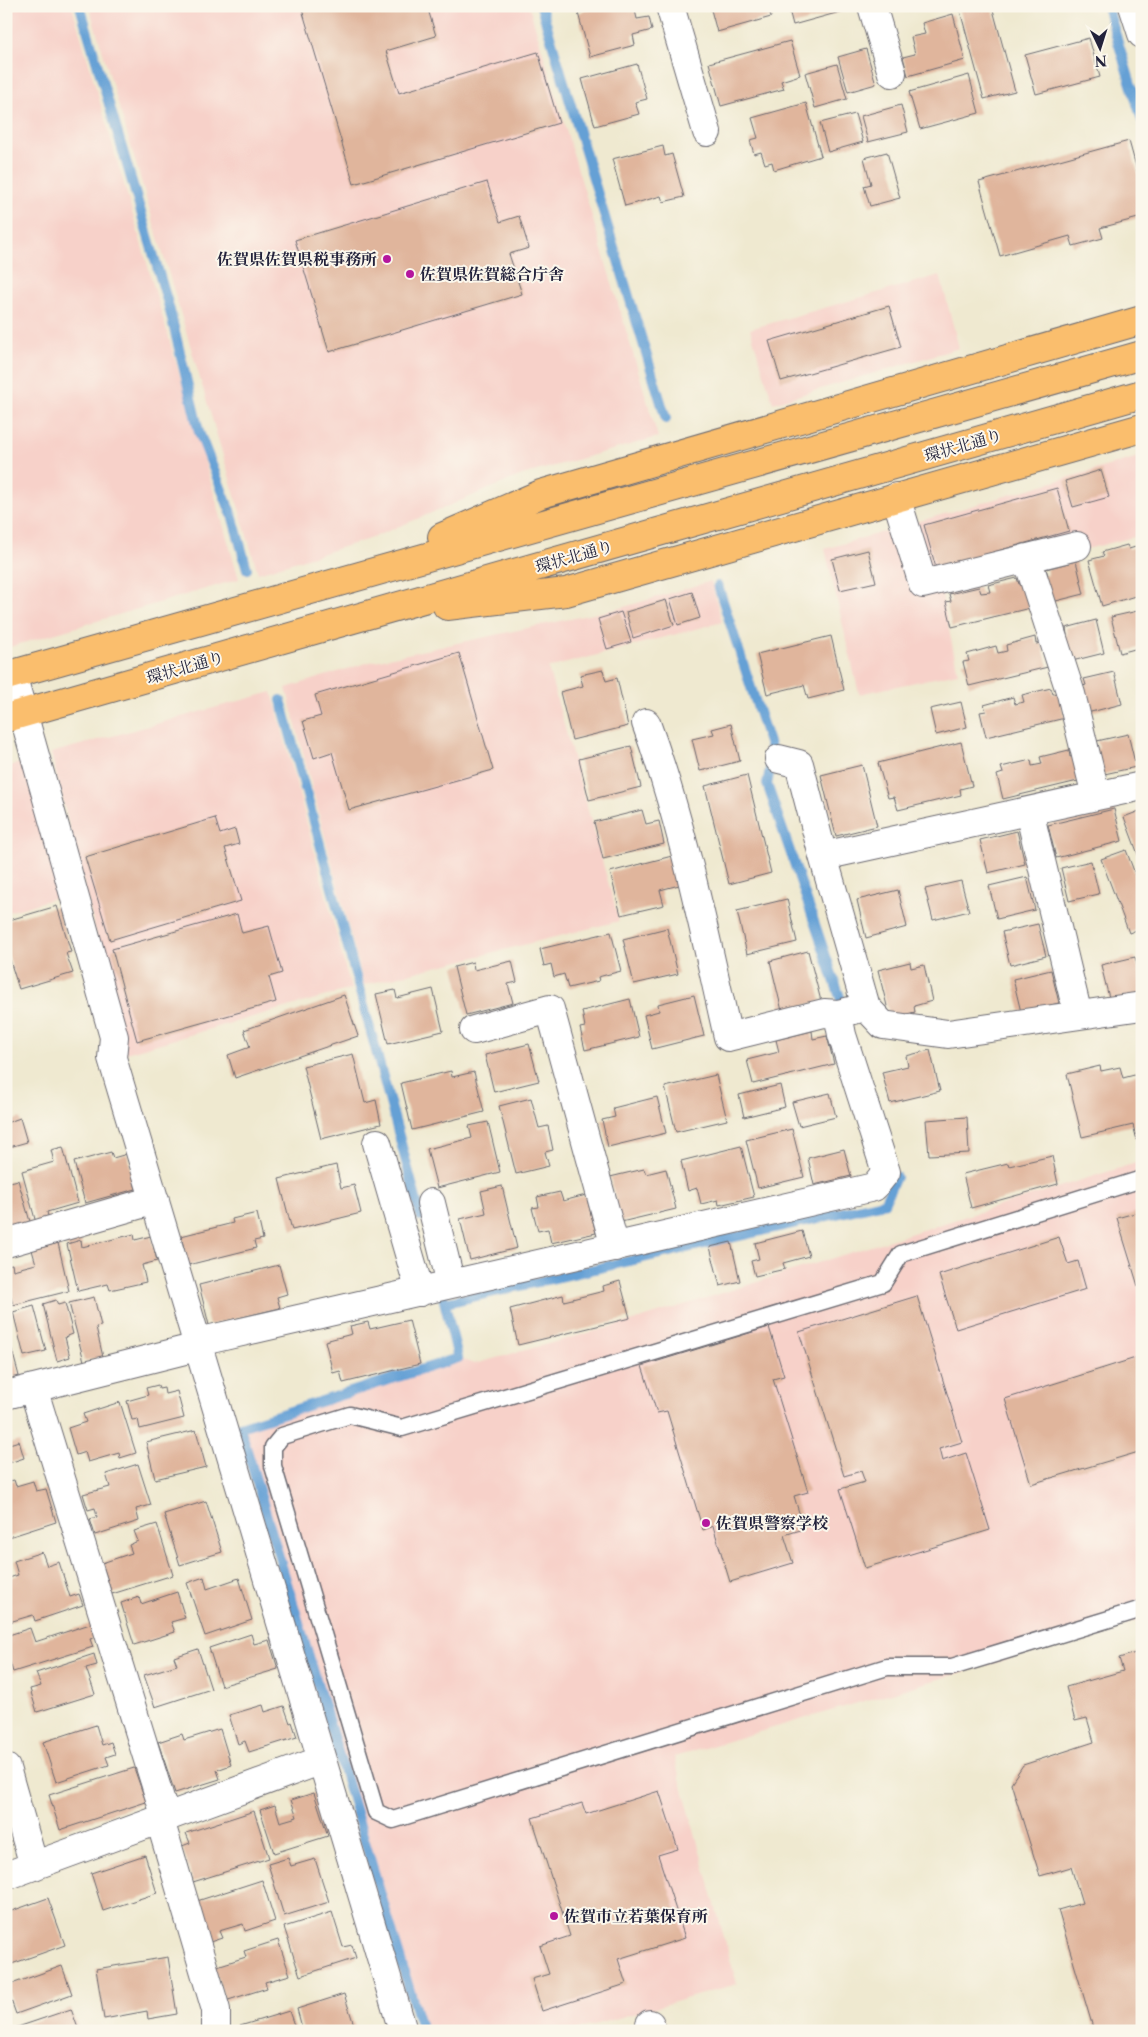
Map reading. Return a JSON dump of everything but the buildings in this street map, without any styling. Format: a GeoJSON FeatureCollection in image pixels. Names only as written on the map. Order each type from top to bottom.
{"type":"FeatureCollection","features":[{"type":"Feature","properties":{"kind":"highway"},"geometry":{"type":"LineString","coordinates":[[352,577],[541,494],[1142,320]]}},
{"type":"Feature","properties":{"kind":"highway"},"geometry":{"type":"LineString","coordinates":[[9,675],[1142,355]]}},
{"type":"Feature","properties":{"kind":"highway","name":"環状北通り"},"geometry":{"type":"LineString","coordinates":[[15,715],[1142,394]]}},
{"type":"Feature","properties":{"kind":"highway"},"geometry":{"type":"LineString","coordinates":[[360,617],[566,592],[1142,428]]}},
{"type":"Feature","properties":{"kind":"street"},"geometry":{"type":"LineString","coordinates":[[670,6],[707,132]]}},
{"type":"Feature","properties":{"kind":"street"},"geometry":{"type":"LineString","coordinates":[[872,6],[892,73]]}},
{"type":"Feature","properties":{"kind":"street"},"geometry":{"type":"LineString","coordinates":[[1133,6],[1142,34]]}},
{"type":"Feature","properties":{"kind":"street"},"geometry":{"type":"LineString","coordinates":[[896,497],[923,584],[1077,546]]}},
{"type":"Feature","properties":{"kind":"street"},"geometry":{"type":"LineString","coordinates":[[1027,558],[1071,694],[1096,796]]}},
{"type":"Feature","properties":{"kind":"street"},"geometry":{"type":"LineString","coordinates":[[9,675],[15,715],[114,1037],[112,1058],[403,2031]]}},
{"type":"Feature","properties":{"kind":"street"},"geometry":{"type":"LineString","coordinates":[[646,723],[656,750],[694,884],[728,1036],[824,1013],[854,1010],[883,1025],[948,1034],[1142,1006]]}},
{"type":"Feature","properties":{"kind":"street"},"geometry":{"type":"LineString","coordinates":[[6,1395],[186,1350],[211,1339],[874,1187],[886,1172],[842,1036],[854,1010],[822,856],[799,764],[779,759]]}},
{"type":"Feature","properties":{"kind":"street"},"geometry":{"type":"LineString","coordinates":[[822,856],[1142,786]]}},
{"type":"Feature","properties":{"kind":"street"},"geometry":{"type":"LineString","coordinates":[[1029,811],[1078,1015]]}},
{"type":"Feature","properties":{"kind":"street"},"geometry":{"type":"LineString","coordinates":[[474,1030],[550,1009],[614,1247]]}},
{"type":"Feature","properties":{"kind":"street"},"geometry":{"type":"LineString","coordinates":[[377,1143],[433,1288]]}},
{"type":"Feature","properties":{"kind":"street"},"geometry":{"type":"LineString","coordinates":[[6,1243],[155,1200]]}},
{"type":"Feature","properties":{"kind":"street"},"geometry":{"type":"LineString","coordinates":[[431,1203],[433,1288]]}},
{"type":"Feature","properties":{"kind":"street"},"geometry":{"type":"LineString","coordinates":[[34,1388],[163,1819],[216,2010],[216,2031]]}},
{"type":"Feature","properties":{"kind":"street"},"geometry":{"type":"LineString","coordinates":[[6,1876],[322,1760]]}},
{"type":"Feature","properties":{"kind":"street"},"geometry":{"type":"LineString","coordinates":[[6,1768],[34,1866]]}},
{"type":"Feature","properties":{"kind":"lane"},"geometry":{"type":"LineString","coordinates":[[1142,1179],[901,1254],[883,1283],[402,1428],[350,1415],[282,1436],[273,1447],[273,1466],[376,1812],[393,1820],[887,1667],[952,1666],[1142,1609]]}},
{"type":"Feature","properties":{"kind":"shaded area"},"geometry":{"type":"Polygon","coordinates":[[[6,6],[72,6],[239,579],[6,648],[6,6]]]}},
{"type":"Feature","properties":{"kind":"shaded area"},"geometry":{"type":"Polygon","coordinates":[[[89,6],[529,6],[658,437],[522,475],[369,539],[258,573],[89,6]]]}},
{"type":"Feature","properties":{"kind":"shaded area"},"geometry":{"type":"Polygon","coordinates":[[[940,275],[959,348],[773,403],[750,329],[940,275]]]}},
{"type":"Feature","properties":{"kind":"shaded area"},"geometry":{"type":"Polygon","coordinates":[[[1142,456],[1142,535],[940,586],[958,673],[859,694],[825,549],[1142,456]]]}},
{"type":"Feature","properties":{"kind":"shaded area"},"geometry":{"type":"Polygon","coordinates":[[[711,581],[722,622],[548,668],[619,921],[364,985],[286,688],[370,662],[621,608],[711,581]]]}},
{"type":"Feature","properties":{"kind":"shaded area"},"geometry":{"type":"Polygon","coordinates":[[[272,692],[351,989],[126,1053],[51,753],[272,692]]]}},
{"type":"Feature","properties":{"kind":"shaded area"},"geometry":{"type":"Polygon","coordinates":[[[24,762],[61,896],[6,913],[6,767],[24,762]]]}},
{"type":"Feature","properties":{"kind":"shaded area","name":"佐賀県警察学校"},"geometry":{"type":"Polygon","coordinates":[[[1142,1161],[1142,1619],[674,1757],[737,1984],[573,2031],[425,2031],[240,1427],[458,1358],[474,1364],[633,1321],[1142,1161]]]}},
{"type":"Feature","properties":{"kind":"waterway"},"geometry":{"type":"LineString","coordinates":[[80,6],[169,307],[199,432],[233,518],[247,569]]}},
{"type":"Feature","properties":{"kind":"waterway"},"geometry":{"type":"LineString","coordinates":[[541,6],[666,419]]}},
{"type":"Feature","properties":{"kind":"waterway"},"geometry":{"type":"LineString","coordinates":[[1107,6],[1142,120]]}},
{"type":"Feature","properties":{"kind":"waterway"},"geometry":{"type":"LineString","coordinates":[[718,586],[773,755],[767,784],[845,1012]]}},
{"type":"Feature","properties":{"kind":"waterway"},"geometry":{"type":"LineString","coordinates":[[281,700],[421,1217]]}},
{"type":"Feature","properties":{"kind":"waterway"},"geometry":{"type":"LineString","coordinates":[[445,1303],[884,1203],[896,1177]]}},
{"type":"Feature","properties":{"kind":"waterway"},"geometry":{"type":"LineString","coordinates":[[422,2031],[240,1427],[458,1358],[441,1288]]}},
{"type":"Feature","properties":{"kind":"place","name":"佐賀県佐賀県税事務所"},"geometry":{"type":"Point","coordinates":[387,259]}},
{"type":"Feature","properties":{"kind":"place","name":"佐賀県佐賀総合庁舎"},"geometry":{"type":"Point","coordinates":[410,274]}},
{"type":"Feature","properties":{"kind":"place","name":"佐賀県警察学校"},"geometry":{"type":"Point","coordinates":[706,1523]}},
{"type":"Feature","properties":{"kind":"place","name":"佐賀市立若葉保育所"},"geometry":{"type":"Point","coordinates":[554,1916]}}]}
